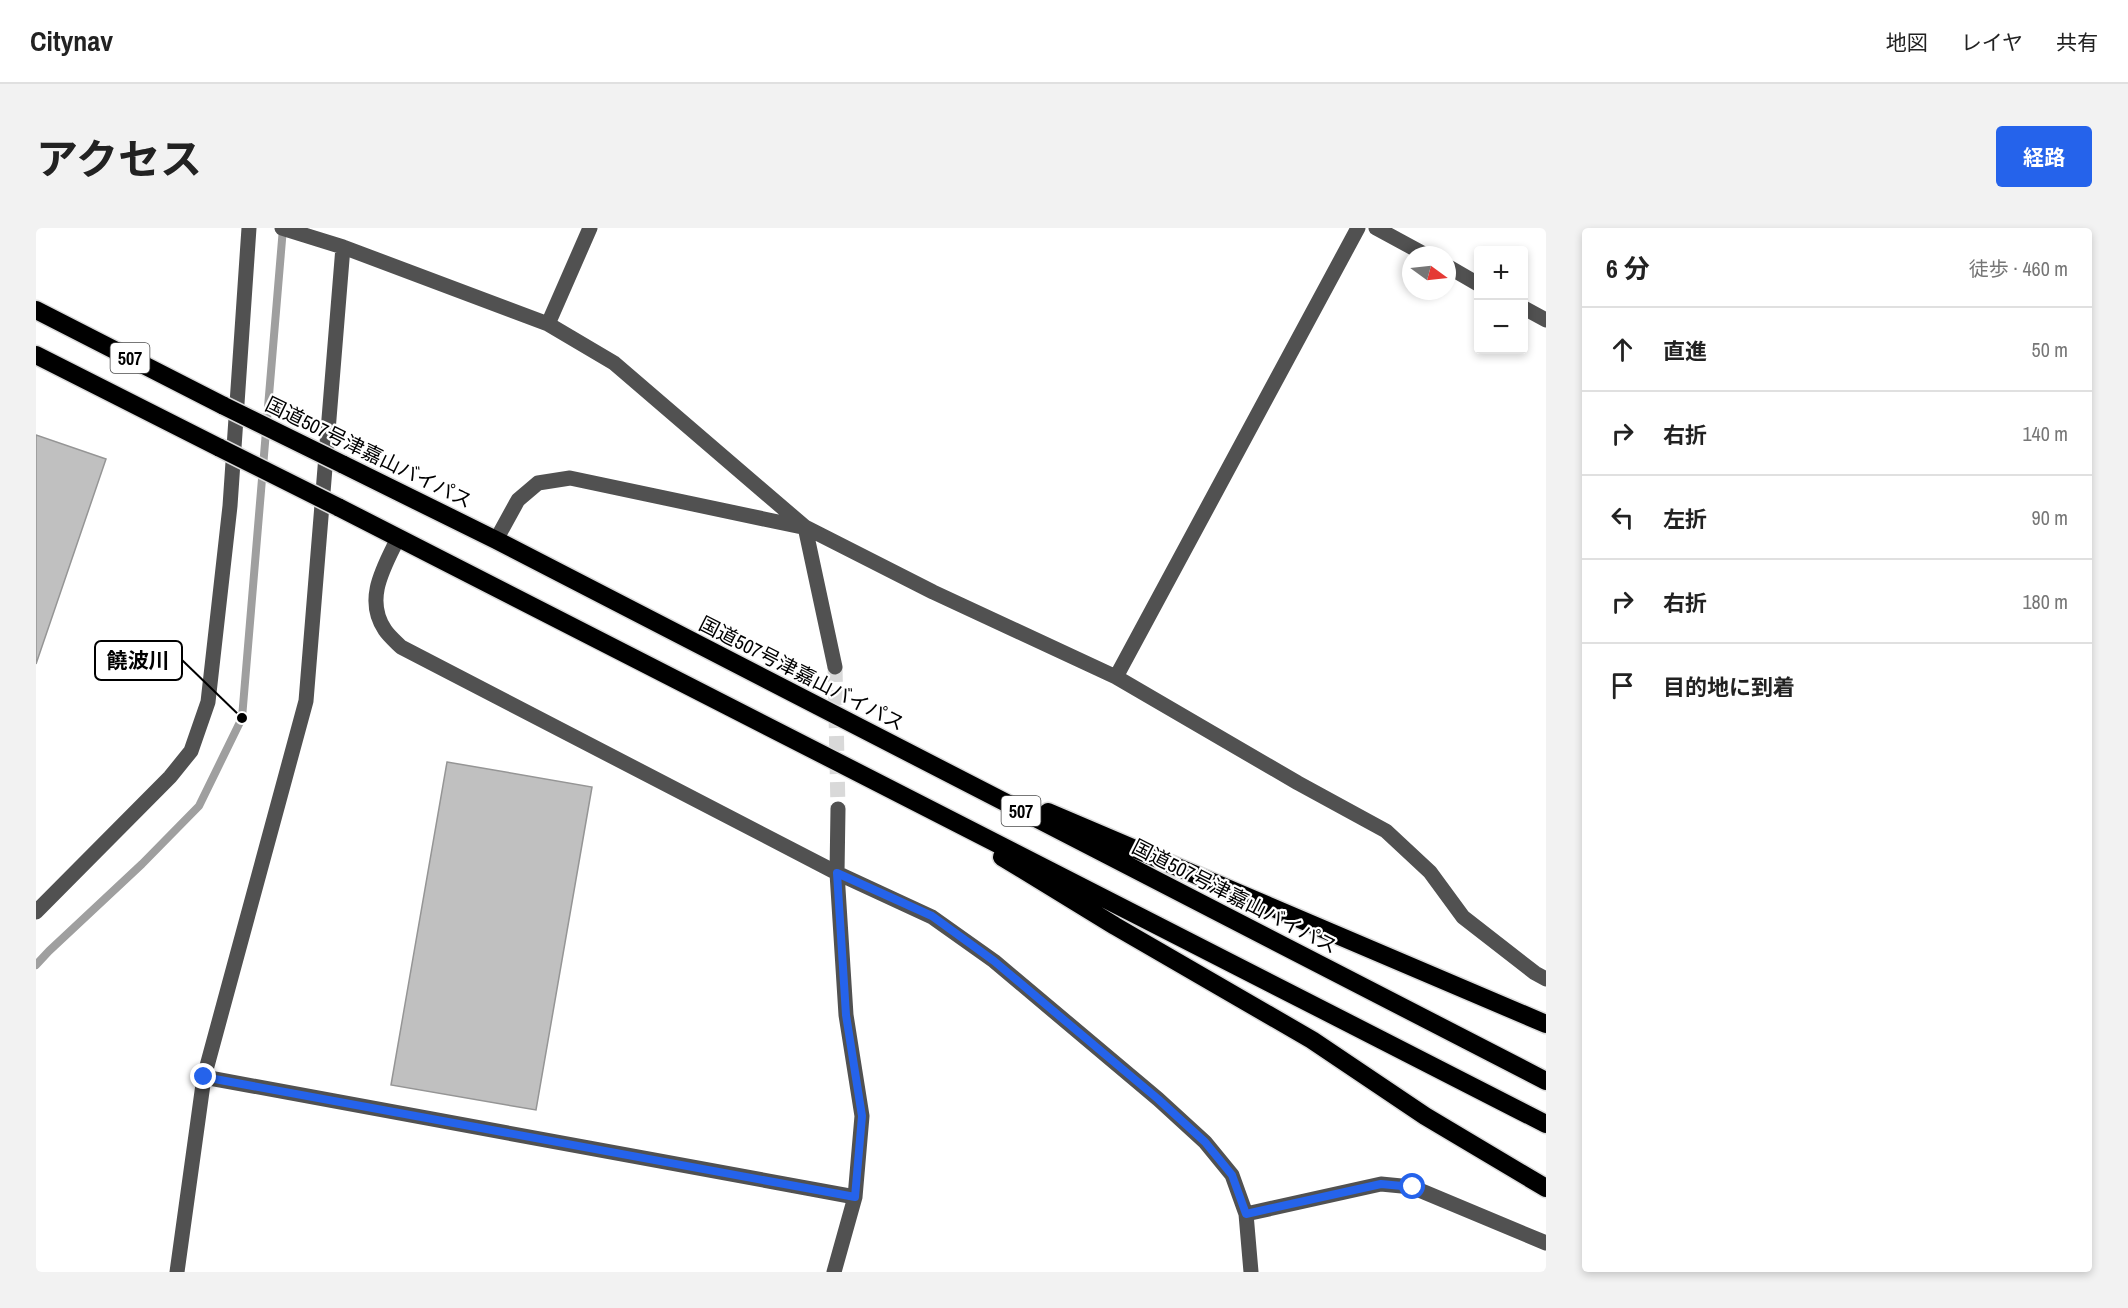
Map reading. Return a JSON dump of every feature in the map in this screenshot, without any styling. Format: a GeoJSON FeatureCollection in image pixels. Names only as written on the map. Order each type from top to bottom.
{"type":"FeatureCollection","features":[{"type":"Feature","properties":{"kind":"highway","name":"国道507号津嘉山バイパス"},"geometry":{"type":"LineString","coordinates":[[36,310],[496,540],[1546,1081]]}},
{"type":"Feature","properties":{"kind":"highway","name":"507"},"geometry":{"type":"LineString","coordinates":[[36,355],[874,779],[1546,1124]]}},
{"type":"Feature","properties":{"kind":"highway"},"geometry":{"type":"LineString","coordinates":[[892,745],[1192,875],[1546,1024]]}},
{"type":"Feature","properties":{"kind":"highway"},"geometry":{"type":"LineString","coordinates":[[874,779],[1114,926],[1312,1040],[1425,1116],[1546,1188]]}},
{"type":"Feature","properties":{"kind":"street"},"geometry":{"type":"LineString","coordinates":[[36,912],[184,760],[191,751],[208,702],[230,506],[249,228]]}},
{"type":"Feature","properties":{"kind":"street"},"geometry":{"type":"LineString","coordinates":[[282,228],[343,247],[548,324],[614,363],[805,527],[933,592],[1116,677],[1298,783],[1386,831],[1430,872],[1463,917],[1535,973],[1546,978]]}},
{"type":"Feature","properties":{"kind":"street"},"geometry":{"type":"LineString","coordinates":[[548,324],[590,228]]}},
{"type":"Feature","properties":{"kind":"street"},"geometry":{"type":"LineString","coordinates":[[1116,677],[1358,228]]}},
{"type":"Feature","properties":{"kind":"street"},"geometry":{"type":"LineString","coordinates":[[1376,228],[1409,246]]}},
{"type":"Feature","properties":{"kind":"street"},"geometry":{"type":"LineString","coordinates":[[177,1272],[204,1077],[306,701],[343,247]]}},
{"type":"Feature","properties":{"kind":"street"},"geometry":{"type":"LineString","coordinates":[[1456,271],[1474,281]]}},
{"type":"Feature","properties":{"kind":"street"},"geometry":{"type":"LineString","coordinates":[[1528,310],[1546,320]]}},
{"type":"Feature","properties":{"kind":"street"},"geometry":{"type":"LineString","coordinates":[[496,540],[518,500],[538,483],[570,478],[805,527]]}},
{"type":"Feature","properties":{"kind":"street"},"geometry":{"type":"LineString","coordinates":[[805,527],[835,667]]}},
{"type":"Feature","properties":{"kind":"street"},"geometry":{"type":"LineString","coordinates":[[398,538],[376,585],[377,610],[385,630],[401,647],[837,873],[932,916],[994,961],[1158,1099],[1205,1142],[1232,1175],[1246,1214],[1251,1272]]}},
{"type":"Feature","properties":{"kind":"street"},"geometry":{"type":"LineString","coordinates":[[834,1272],[855,1197],[862,1116],[846,1015],[837,873],[838,810]]}},
{"type":"Feature","properties":{"kind":"street"},"geometry":{"type":"LineString","coordinates":[[204,1077],[855,1197]]}},
{"type":"Feature","properties":{"kind":"street"},"geometry":{"type":"LineString","coordinates":[[1246,1214],[1381,1184],[1413,1187],[1546,1243]]}},
{"type":"Feature","properties":{"kind":"building"},"geometry":{"type":"Polygon","coordinates":[[[36,435],[106,459],[36,664],[36,435]]]}},
{"type":"Feature","properties":{"kind":"building"},"geometry":{"type":"Polygon","coordinates":[[[447,762],[592,787],[536,1110],[391,1085],[447,762]]]}},
{"type":"Feature","properties":{"kind":"waterway"},"geometry":{"type":"LineString","coordinates":[[36,965],[199,806],[242,718],[283,228]]}},
{"type":"Feature","properties":{"kind":"tunnel"},"geometry":{"type":"LineString","coordinates":[[835,667],[838,809]]}},
{"type":"Feature","properties":{"kind":"place","name":"饒波川"},"geometry":{"type":"Point","coordinates":[242,718]}},
{"type":"Feature","properties":{"kind":"route"},"geometry":{"type":"LineString","coordinates":[[204,1077],[855,1197],[862,1116],[846,1015],[837,873],[932,916],[994,961],[1158,1099],[1205,1142],[1232,1175],[1246,1214],[1381,1184],[1413,1187]]}}]}
